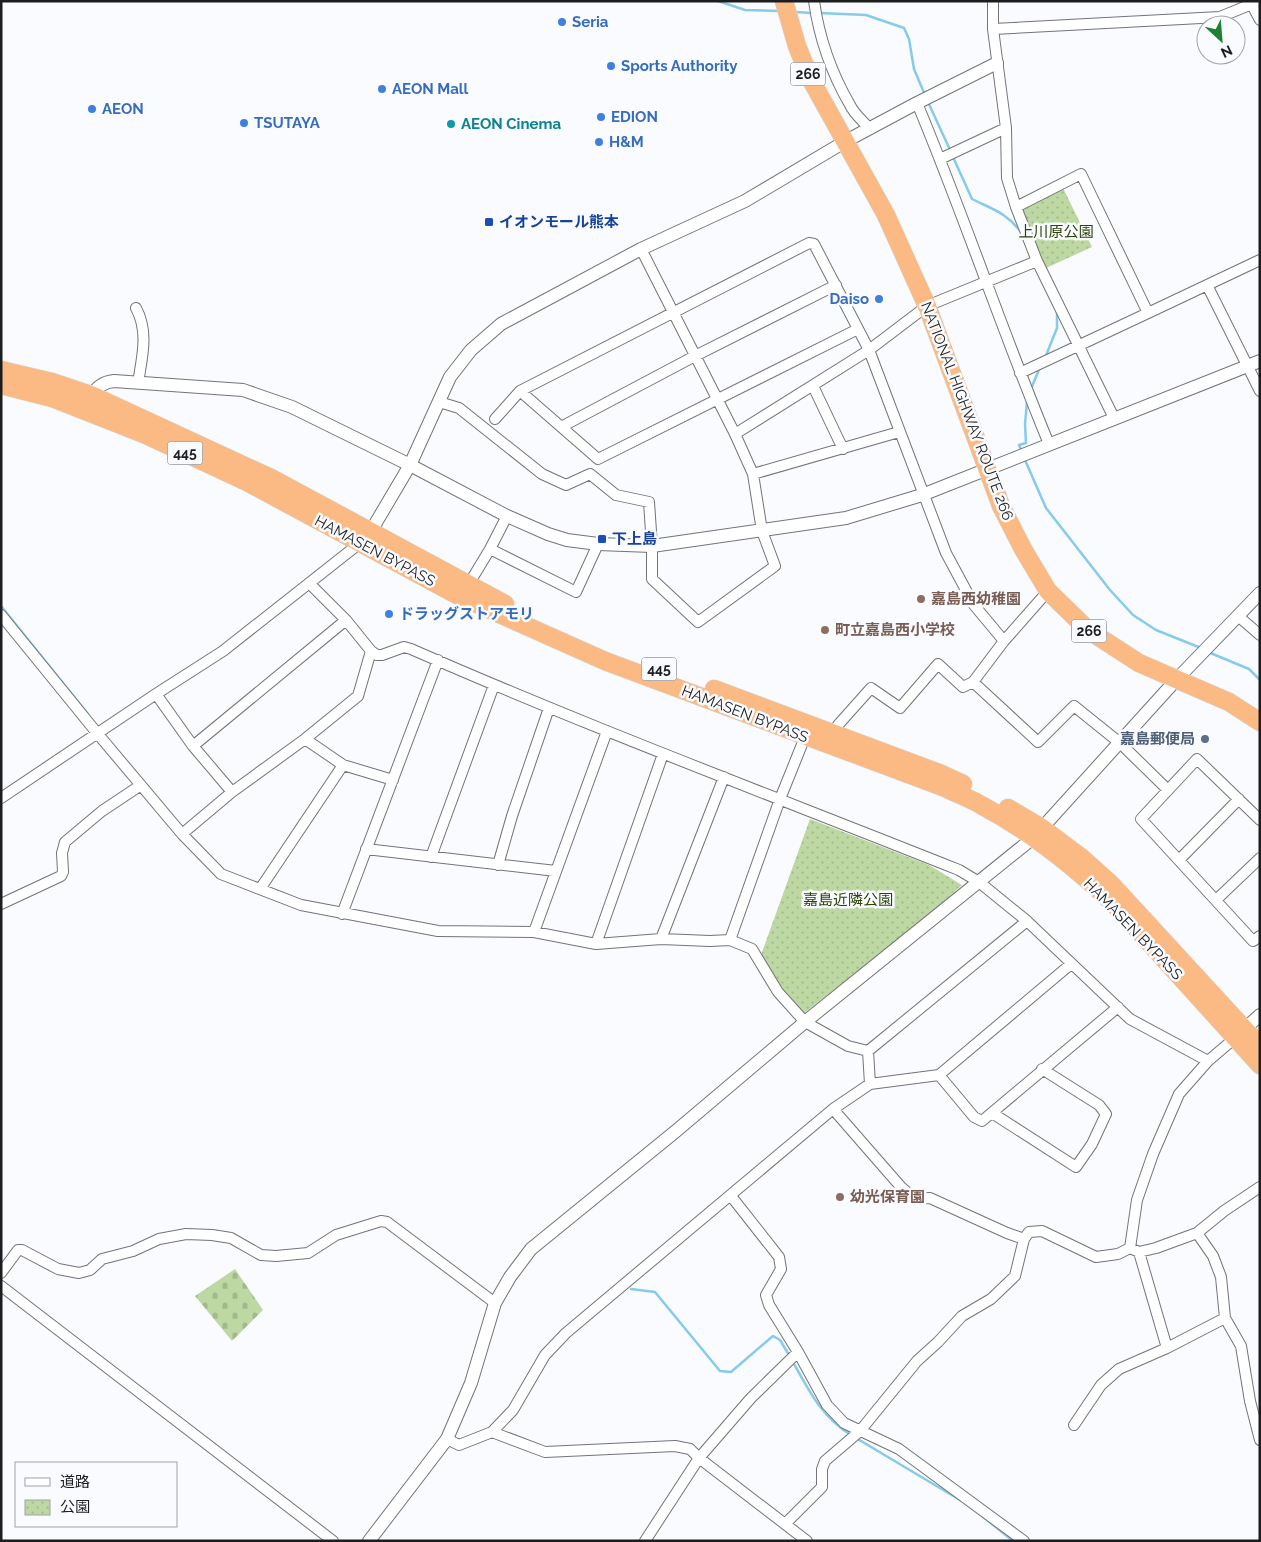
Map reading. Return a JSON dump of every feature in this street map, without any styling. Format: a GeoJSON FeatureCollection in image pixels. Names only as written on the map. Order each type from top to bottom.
{"type":"FeatureCollection","features":[{"type":"Feature","properties":{"kind":"highway","name":"NATIONAL HIGHWAY ROUTE 266"},"geometry":{"type":"LineString","coordinates":[[784,1],[797,46],[810,78],[886,214],[927,306],[1001,506],[1023,549],[1048,591],[1088,630],[1139,664],[1229,702],[1260,722]]}},
{"type":"Feature","properties":{"kind":"highway","name":"HAMASEN BYPASS"},"geometry":{"type":"LineString","coordinates":[[1,370],[52,382],[86,402],[273,479],[365,537],[463,590],[606,650],[808,730],[939,772],[986,795],[1038,833],[1082,858],[1112,884],[1239,1034],[1260,1064]]}},
{"type":"Feature","properties":{"kind":"highway","name":"HAMASEN BYPASS"},"geometry":{"type":"LineString","coordinates":[[1,385],[52,398],[86,402]]}},
{"type":"Feature","properties":{"kind":"highway","name":"HAMASEN BYPASS"},"geometry":{"type":"LineString","coordinates":[[1239,1034],[1260,1046]]}},
{"type":"Feature","properties":{"kind":"street"},"geometry":{"type":"LineString","coordinates":[[814,1],[817,23],[833,68],[850,106],[870,129]]}},
{"type":"Feature","properties":{"kind":"street"},"geometry":{"type":"LineString","coordinates":[[993,1],[993,29],[1006,128],[1007,178],[1037,261],[1114,418]]}},
{"type":"Feature","properties":{"kind":"street"},"geometry":{"type":"LineString","coordinates":[[993,29],[1220,17],[1256,3],[1260,20]]}},
{"type":"Feature","properties":{"kind":"street"},"geometry":{"type":"LineString","coordinates":[[1,798],[222,651],[365,537],[410,465],[455,368],[470,350],[501,324],[641,250],[745,201],[846,141],[916,103],[997,63]]}},
{"type":"Feature","properties":{"kind":"street"},"geometry":{"type":"LineString","coordinates":[[916,103],[940,159],[1020,373],[1050,444]]}},
{"type":"Feature","properties":{"kind":"street"},"geometry":{"type":"LineString","coordinates":[[940,159],[1006,128]]}},
{"type":"Feature","properties":{"kind":"street"},"geometry":{"type":"LineString","coordinates":[[1016,207],[1081,174],[1148,313]]}},
{"type":"Feature","properties":{"kind":"street"},"geometry":{"type":"LineString","coordinates":[[495,419],[520,392],[809,243],[814,244],[869,350],[922,495],[946,553],[974,605],[1004,641]]}},
{"type":"Feature","properties":{"kind":"street"},"geometry":{"type":"LineString","coordinates":[[439,402],[459,408],[542,474],[566,485],[590,474],[616,495],[649,502],[652,579],[698,622],[775,566],[762,531],[753,474],[735,434],[641,250]]}},
{"type":"Feature","properties":{"kind":"street"},"geometry":{"type":"LineString","coordinates":[[1020,373],[1260,260]]}},
{"type":"Feature","properties":{"kind":"street"},"geometry":{"type":"LineString","coordinates":[[735,434],[869,350],[927,306],[1037,261]]}},
{"type":"Feature","properties":{"kind":"street"},"geometry":{"type":"LineString","coordinates":[[1207,285],[1260,391]]}},
{"type":"Feature","properties":{"kind":"street"},"geometry":{"type":"LineString","coordinates":[[561,427],[695,356],[836,286]]}},
{"type":"Feature","properties":{"kind":"street"},"geometry":{"type":"LineString","coordinates":[[136,308],[144,328],[144,346],[138,383]]}},
{"type":"Feature","properties":{"kind":"street"},"geometry":{"type":"LineString","coordinates":[[520,392],[598,459],[858,329]]}},
{"type":"Feature","properties":{"kind":"street"},"geometry":{"type":"LineString","coordinates":[[86,402],[96,389],[107,382],[243,390],[292,407],[410,465],[507,516],[548,534],[566,540],[598,544],[652,546],[846,518],[922,495],[1260,361]]}},
{"type":"Feature","properties":{"kind":"street"},"geometry":{"type":"LineString","coordinates":[[814,386],[843,449]]}},
{"type":"Feature","properties":{"kind":"street"},"geometry":{"type":"LineString","coordinates":[[753,474],[899,432]]}},
{"type":"Feature","properties":{"kind":"street"},"geometry":{"type":"LineString","coordinates":[[463,590],[490,549],[507,516]]}},
{"type":"Feature","properties":{"kind":"street"},"geometry":{"type":"LineString","coordinates":[[490,549],[576,592],[598,544]]}},
{"type":"Feature","properties":{"kind":"street"},"geometry":{"type":"LineString","coordinates":[[309,583],[377,655],[404,647],[411,649],[607,732],[959,870],[979,882],[1027,921],[1130,1018],[1208,1061]]}},
{"type":"Feature","properties":{"kind":"street"},"geometry":{"type":"LineString","coordinates":[[838,725],[871,688],[900,708],[938,664],[963,687],[973,682],[1004,641],[1048,591]]}},
{"type":"Feature","properties":{"kind":"street"},"geometry":{"type":"LineString","coordinates":[[369,1541],[446,1439],[470,1383],[495,1303],[510,1277],[532,1249],[805,1022],[1038,833],[1176,680],[1260,593]]}},
{"type":"Feature","properties":{"kind":"street"},"geometry":{"type":"LineString","coordinates":[[1,615],[182,834],[221,874],[301,905],[438,931],[534,932],[596,944],[661,939],[730,940],[752,950],[778,992],[805,1022],[848,1046],[868,1051]]}},
{"type":"Feature","properties":{"kind":"street"},"geometry":{"type":"LineString","coordinates":[[1238,616],[1260,635]]}},
{"type":"Feature","properties":{"kind":"street"},"geometry":{"type":"LineString","coordinates":[[193,746],[346,620]]}},
{"type":"Feature","properties":{"kind":"street"},"geometry":{"type":"LineString","coordinates":[[182,834],[232,792],[358,696],[371,650]]}},
{"type":"Feature","properties":{"kind":"street"},"geometry":{"type":"LineString","coordinates":[[342,914],[438,660]]}},
{"type":"Feature","properties":{"kind":"street"},"geometry":{"type":"LineString","coordinates":[[973,682],[1038,742],[1074,706],[1120,743],[1168,790]]}},
{"type":"Feature","properties":{"kind":"street"},"geometry":{"type":"LineString","coordinates":[[432,857],[494,685]]}},
{"type":"Feature","properties":{"kind":"street"},"geometry":{"type":"LineString","coordinates":[[156,694],[193,746],[232,792]]}},
{"type":"Feature","properties":{"kind":"street"},"geometry":{"type":"LineString","coordinates":[[498,865],[512,816],[549,708]]}},
{"type":"Feature","properties":{"kind":"street"},"geometry":{"type":"LineString","coordinates":[[730,940],[780,799],[808,730]]}},
{"type":"Feature","properties":{"kind":"street"},"geometry":{"type":"LineString","coordinates":[[534,932],[607,732]]}},
{"type":"Feature","properties":{"kind":"street"},"geometry":{"type":"LineString","coordinates":[[304,739],[343,765],[393,780]]}},
{"type":"Feature","properties":{"kind":"street"},"geometry":{"type":"LineString","coordinates":[[596,944],[663,754]]}},
{"type":"Feature","properties":{"kind":"street"},"geometry":{"type":"LineString","coordinates":[[1260,820],[1197,759],[1141,819],[1254,941],[1260,936]]}},
{"type":"Feature","properties":{"kind":"street"},"geometry":{"type":"LineString","coordinates":[[260,889],[343,765]]}},
{"type":"Feature","properties":{"kind":"street"},"geometry":{"type":"LineString","coordinates":[[661,939],[724,777]]}},
{"type":"Feature","properties":{"kind":"street"},"geometry":{"type":"LineString","coordinates":[[1,904],[61,876],[63,872],[62,853],[65,842],[102,811],[141,785]]}},
{"type":"Feature","properties":{"kind":"street"},"geometry":{"type":"LineString","coordinates":[[1179,860],[1239,800]]}},
{"type":"Feature","properties":{"kind":"street"},"geometry":{"type":"LineString","coordinates":[[366,849],[556,871]]}},
{"type":"Feature","properties":{"kind":"street"},"geometry":{"type":"LineString","coordinates":[[1216,900],[1260,858]]}},
{"type":"Feature","properties":{"kind":"street"},"geometry":{"type":"LineString","coordinates":[[868,1051],[1027,921]]}},
{"type":"Feature","properties":{"kind":"street"},"geometry":{"type":"LineString","coordinates":[[446,1439],[459,1445],[492,1432],[513,1410],[545,1355],[566,1333],[833,1109],[870,1084],[939,1075],[1071,964]]}},
{"type":"Feature","properties":{"kind":"street"},"geometry":{"type":"LineString","coordinates":[[939,1075],[974,1117],[982,1121],[1118,1007]]}},
{"type":"Feature","properties":{"kind":"street"},"geometry":{"type":"LineString","coordinates":[[1167,1348],[1135,1250],[1138,1200],[1153,1154],[1179,1094],[1208,1061],[1260,1015]]}},
{"type":"Feature","properties":{"kind":"street"},"geometry":{"type":"LineString","coordinates":[[868,1051],[870,1084]]}},
{"type":"Feature","properties":{"kind":"street"},"geometry":{"type":"LineString","coordinates":[[992,1113],[1076,1167],[1092,1144],[1106,1114],[1099,1106],[1042,1070]]}},
{"type":"Feature","properties":{"kind":"street"},"geometry":{"type":"LineString","coordinates":[[833,1109],[901,1187],[915,1199],[930,1198],[1024,1239]]}},
{"type":"Feature","properties":{"kind":"street"},"geometry":{"type":"LineString","coordinates":[[785,1524],[822,1487],[822,1469],[825,1462],[860,1431],[917,1360],[938,1342],[962,1316],[991,1299],[1015,1276],[1024,1239],[1030,1232],[1042,1231],[1096,1257],[1156,1248],[1197,1233],[1260,1187]]}},
{"type":"Feature","properties":{"kind":"street"},"geometry":{"type":"LineString","coordinates":[[731,1196],[779,1257],[781,1269],[766,1295],[769,1305],[798,1352],[827,1405],[844,1423],[899,1449],[1024,1541]]}},
{"type":"Feature","properties":{"kind":"street"},"geometry":{"type":"LineString","coordinates":[[1,1273],[18,1250],[22,1250],[58,1269],[79,1273],[90,1270],[102,1259],[133,1251],[159,1239],[186,1234],[231,1238],[262,1255],[276,1256],[308,1253],[336,1235],[381,1221],[387,1222],[495,1303]]}},
{"type":"Feature","properties":{"kind":"street"},"geometry":{"type":"LineString","coordinates":[[1197,1233],[1213,1256],[1221,1277],[1225,1318],[1241,1346],[1250,1401],[1260,1440]]}},
{"type":"Feature","properties":{"kind":"street"},"geometry":{"type":"LineString","coordinates":[[1,1286],[334,1541]]}},
{"type":"Feature","properties":{"kind":"street"},"geometry":{"type":"LineString","coordinates":[[1074,1425],[1102,1385],[1120,1369],[1167,1348],[1225,1318]]}},
{"type":"Feature","properties":{"kind":"street"},"geometry":{"type":"LineString","coordinates":[[645,1541],[699,1458],[751,1398],[798,1352]]}},
{"type":"Feature","properties":{"kind":"street"},"geometry":{"type":"LineString","coordinates":[[492,1432],[545,1452],[675,1446],[690,1449],[699,1458],[807,1541]]}},
{"type":"Feature","properties":{"kind":"green space","name":"上川原公園"},"geometry":{"type":"Polygon","coordinates":[[[1062,186],[1092,247],[1044,269],[1017,206],[1062,186]]]}},
{"type":"Feature","properties":{"kind":"green space","name":"嘉島近隣公園"},"geometry":{"type":"Polygon","coordinates":[[[810,819],[929,865],[962,885],[923,920],[803,1014],[781,990],[761,955],[810,819]]]}},
{"type":"Feature","properties":{"kind":"green space"},"geometry":{"type":"Polygon","coordinates":[[[235,1269],[263,1310],[232,1341],[195,1296],[235,1269]]]}},
{"type":"Feature","properties":{"kind":"waterway"},"geometry":{"type":"LineString","coordinates":[[718,1],[745,10],[780,11]]}},
{"type":"Feature","properties":{"kind":"waterway"},"geometry":{"type":"LineString","coordinates":[[795,12],[812,13]]}},
{"type":"Feature","properties":{"kind":"waterway"},"geometry":{"type":"LineString","coordinates":[[820,13],[866,15],[904,28],[909,39],[914,69],[925,95]]}},
{"type":"Feature","properties":{"kind":"waterway"},"geometry":{"type":"LineString","coordinates":[[928,102],[951,152]]}},
{"type":"Feature","properties":{"kind":"waterway"},"geometry":{"type":"LineString","coordinates":[[953,157],[972,199],[1005,216],[1021,232]]}},
{"type":"Feature","properties":{"kind":"waterway"},"geometry":{"type":"LineString","coordinates":[[1045,358],[1057,328],[1057,311]]}},
{"type":"Feature","properties":{"kind":"waterway"},"geometry":{"type":"LineString","coordinates":[[1031,389],[1040,367]]}},
{"type":"Feature","properties":{"kind":"waterway"},"geometry":{"type":"LineString","coordinates":[[1022,452],[1019,445],[1026,443],[1027,402]]}},
{"type":"Feature","properties":{"kind":"waterway"},"geometry":{"type":"LineString","coordinates":[[1025,460],[1046,508],[1110,590],[1133,615],[1156,630],[1201,648]]}},
{"type":"Feature","properties":{"kind":"waterway"},"geometry":{"type":"LineString","coordinates":[[1,606],[88,714]]}},
{"type":"Feature","properties":{"kind":"waterway"},"geometry":{"type":"LineString","coordinates":[[1208,652],[1249,669],[1260,680]]}},
{"type":"Feature","properties":{"kind":"waterway"},"geometry":{"type":"LineString","coordinates":[[631,1289],[655,1292],[720,1371],[731,1372],[773,1336],[780,1340],[789,1355]]}},
{"type":"Feature","properties":{"kind":"waterway"},"geometry":{"type":"LineString","coordinates":[[793,1362],[824,1412],[851,1435]]}},
{"type":"Feature","properties":{"kind":"waterway"},"geometry":{"type":"LineString","coordinates":[[856,1438],[960,1500]]}},
{"type":"Feature","properties":{"kind":"waterway"},"geometry":{"type":"LineString","coordinates":[[981,1515],[1013,1541]]}},
{"type":"Feature","properties":{"kind":"place","name":"Seria"},"geometry":{"type":"Point","coordinates":[562,22]}},
{"type":"Feature","properties":{"kind":"place","name":"Sports Authority"},"geometry":{"type":"Point","coordinates":[611,66]}},
{"type":"Feature","properties":{"kind":"place","name":"AEON Mall"},"geometry":{"type":"Point","coordinates":[382,89]}},
{"type":"Feature","properties":{"kind":"place","name":"AEON"},"geometry":{"type":"Point","coordinates":[92,109]}},
{"type":"Feature","properties":{"kind":"place","name":"EDION"},"geometry":{"type":"Point","coordinates":[601,117]}},
{"type":"Feature","properties":{"kind":"place","name":"TSUTAYA"},"geometry":{"type":"Point","coordinates":[244,123]}},
{"type":"Feature","properties":{"kind":"place","name":"AEON Cinema"},"geometry":{"type":"Point","coordinates":[451,124]}},
{"type":"Feature","properties":{"kind":"place","name":"H&M"},"geometry":{"type":"Point","coordinates":[599,142]}},
{"type":"Feature","properties":{"kind":"place","name":"イオンモール熊本"},"geometry":{"type":"Point","coordinates":[489,222]}},
{"type":"Feature","properties":{"kind":"place","name":"Daiso"},"geometry":{"type":"Point","coordinates":[879,299]}},
{"type":"Feature","properties":{"kind":"place","name":"下上島"},"geometry":{"type":"Point","coordinates":[602,539]}},
{"type":"Feature","properties":{"kind":"place","name":"嘉島西幼稚園"},"geometry":{"type":"Point","coordinates":[921,599]}},
{"type":"Feature","properties":{"kind":"place","name":"ドラッグストアモリ"},"geometry":{"type":"Point","coordinates":[389,614]}},
{"type":"Feature","properties":{"kind":"place","name":"町立嘉島西小学校"},"geometry":{"type":"Point","coordinates":[825,630]}},
{"type":"Feature","properties":{"kind":"place","name":"嘉島郵便局"},"geometry":{"type":"Point","coordinates":[1205,739]}},
{"type":"Feature","properties":{"kind":"place","name":"幼光保育園"},"geometry":{"type":"Point","coordinates":[840,1197]}}]}
